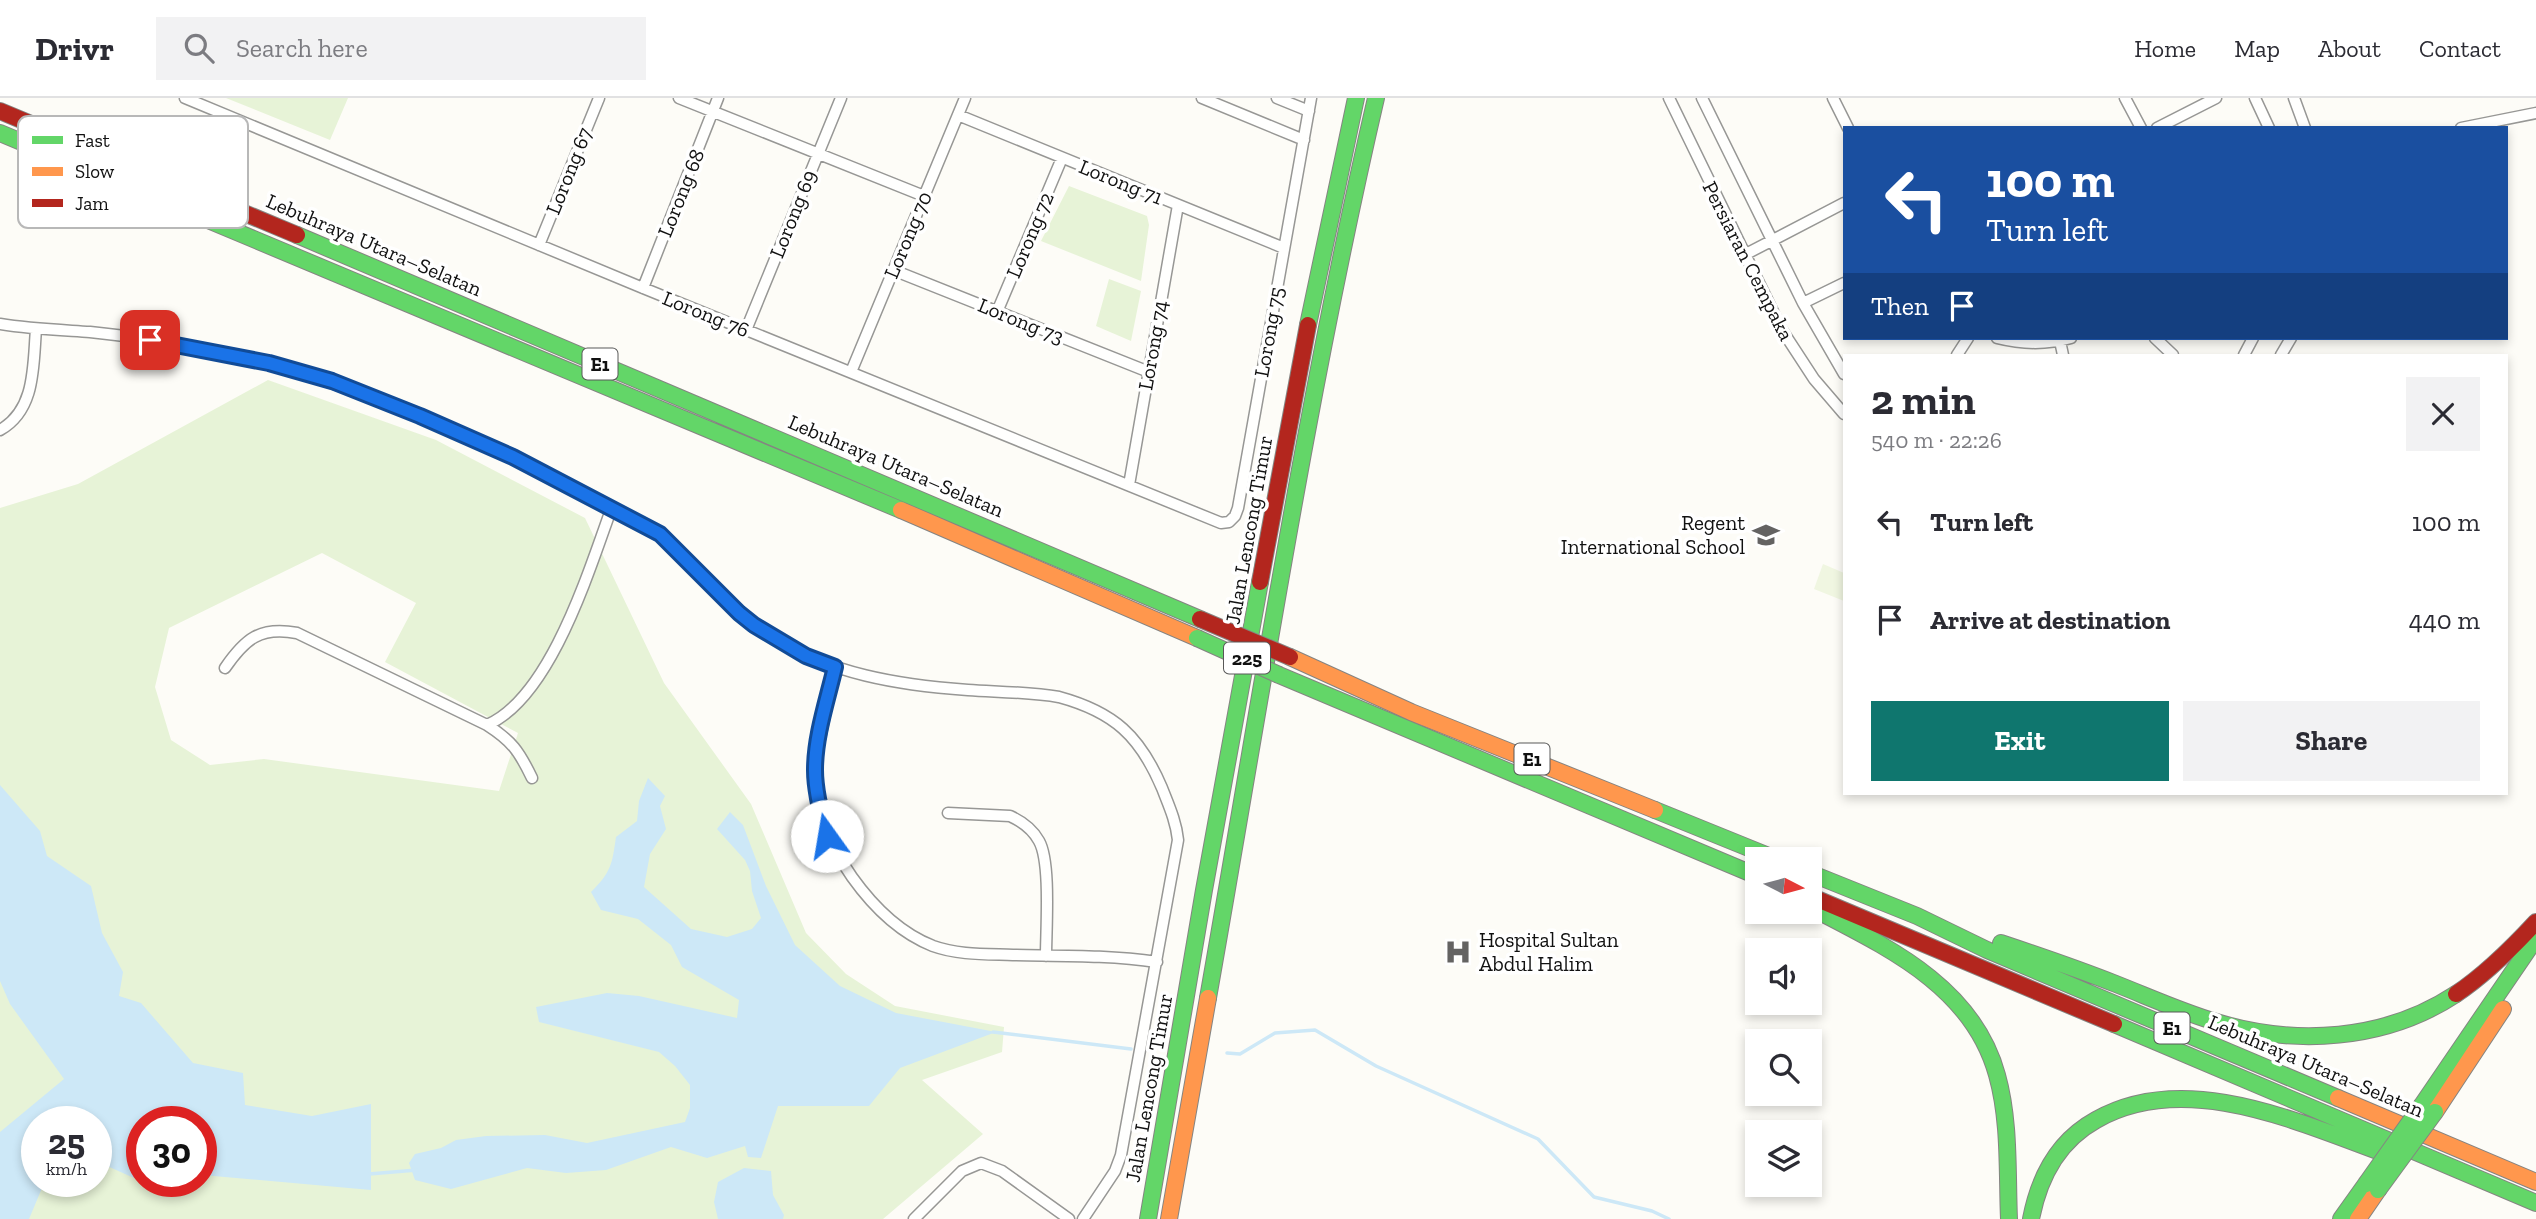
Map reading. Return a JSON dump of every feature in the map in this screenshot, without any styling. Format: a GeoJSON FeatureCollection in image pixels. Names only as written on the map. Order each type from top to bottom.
{"type":"FeatureCollection","features":[{"type":"Feature","properties":{"kind":"highway","name":"Jalan Lencong Timur"},"geometry":{"type":"LineString","coordinates":[[1148,1219],[1204,890],[1301,358],[1356,98]]}},
{"type":"Feature","properties":{"kind":"highway","name":"Jalan Lencong Timur"},"geometry":{"type":"LineString","coordinates":[[1169,1219],[1308,433],[1352,202],[1376,98]]}},
{"type":"Feature","properties":{"kind":"highway","name":"Lebuhraya Utara–Selatan"},"geometry":{"type":"LineString","coordinates":[[0,111],[18,118]]}},
{"type":"Feature","properties":{"kind":"highway","name":"Lebuhraya Utara–Selatan"},"geometry":{"type":"LineString","coordinates":[[0,133],[18,141]]}},
{"type":"Feature","properties":{"kind":"highway","name":"Lebuhraya Utara–Selatan"},"geometry":{"type":"LineString","coordinates":[[248,214],[1290,657],[1411,712],[1746,847]]}},
{"type":"Feature","properties":{"kind":"highway","name":"Lebuhraya Utara–Selatan"},"geometry":{"type":"LineString","coordinates":[[225,228],[925,519],[1279,675],[1745,872]]}},
{"type":"Feature","properties":{"kind":"highway","name":"Lebuhraya Utara–Selatan"},"geometry":{"type":"LineString","coordinates":[[1822,878],[1917,916],[1987,950],[2536,1182]]}},
{"type":"Feature","properties":{"kind":"highway","name":"Lebuhraya Utara–Selatan"},"geometry":{"type":"LineString","coordinates":[[1822,901],[2533,1202]]}},
{"type":"Feature","properties":{"kind":"highway"},"geometry":{"type":"LineString","coordinates":[[1822,913],[1876,940],[1923,969],[1945,987],[1969,1013],[1997,1074],[2004,1133],[2009,1219]]}},
{"type":"Feature","properties":{"kind":"highway"},"geometry":{"type":"LineString","coordinates":[[1917,916],[2245,1030],[2318,1038],[2341,1037],[2394,1025],[2442,1004],[2503,958],[2536,922]]}},
{"type":"Feature","properties":{"kind":"highway"},"geometry":{"type":"LineString","coordinates":[[2428,1108],[2536,939]]}},
{"type":"Feature","properties":{"kind":"highway"},"geometry":{"type":"LineString","coordinates":[[2341,1219],[2372,1187],[2536,962]]}},
{"type":"Feature","properties":{"kind":"highway"},"geometry":{"type":"LineString","coordinates":[[2031,1219],[2041,1180],[2068,1139],[2097,1117],[2118,1107],[2153,1099],[2189,1099],[2240,1106],[2533,1202]]}},
{"type":"Feature","properties":{"kind":"highway"},"geometry":{"type":"LineString","coordinates":[[2358,1219],[2372,1187]]}},
{"type":"Feature","properties":{"kind":"street","name":"Lorong 76"},"geometry":{"type":"LineString","coordinates":[[185,98],[229,116]]}},
{"type":"Feature","properties":{"kind":"street","name":"Lorong 67"},"geometry":{"type":"LineString","coordinates":[[539,244],[599,98]]}},
{"type":"Feature","properties":{"kind":"street"},"geometry":{"type":"LineString","coordinates":[[679,98],[925,196]]}},
{"type":"Feature","properties":{"kind":"street","name":"Lorong 68"},"geometry":{"type":"LineString","coordinates":[[643,288],[719,98]]}},
{"type":"Feature","properties":{"kind":"street","name":"Lorong 69"},"geometry":{"type":"LineString","coordinates":[[746,330],[841,98]]}},
{"type":"Feature","properties":{"kind":"street","name":"Lorong 70"},"geometry":{"type":"LineString","coordinates":[[851,372],[965,98]]}},
{"type":"Feature","properties":{"kind":"street"},"geometry":{"type":"LineString","coordinates":[[1202,98],[1304,140]]}},
{"type":"Feature","properties":{"kind":"street"},"geometry":{"type":"LineString","coordinates":[[1277,98],[1309,111]]}},
{"type":"Feature","properties":{"kind":"street","name":"Lorong 75"},"geometry":{"type":"LineString","coordinates":[[1229,522],[1238,508],[1311,98]]}},
{"type":"Feature","properties":{"kind":"street","name":"Persiaran Cempaka"},"geometry":{"type":"LineString","coordinates":[[1669,98],[1789,344],[1820,387],[1843,413]]}},
{"type":"Feature","properties":{"kind":"street"},"geometry":{"type":"LineString","coordinates":[[1702,98],[1803,303],[1843,372]]}},
{"type":"Feature","properties":{"kind":"street"},"geometry":{"type":"LineString","coordinates":[[1833,98],[1847,126]]}},
{"type":"Feature","properties":{"kind":"street"},"geometry":{"type":"LineString","coordinates":[[2125,98],[2140,126]]}},
{"type":"Feature","properties":{"kind":"street"},"geometry":{"type":"LineString","coordinates":[[2161,126],[2216,98]]}},
{"type":"Feature","properties":{"kind":"street"},"geometry":{"type":"LineString","coordinates":[[2255,98],[2268,126]]}},
{"type":"Feature","properties":{"kind":"street"},"geometry":{"type":"LineString","coordinates":[[2294,98],[2304,126]]}},
{"type":"Feature","properties":{"kind":"street"},"geometry":{"type":"LineString","coordinates":[[2471,126],[2536,113]]}},
{"type":"Feature","properties":{"kind":"street","name":"Lorong 71"},"geometry":{"type":"LineString","coordinates":[[958,116],[1284,248]]}},
{"type":"Feature","properties":{"kind":"street","name":"Lorong 76"},"geometry":{"type":"LineString","coordinates":[[248,124],[1211,520],[1229,522]]}},
{"type":"Feature","properties":{"kind":"street","name":"Lorong 72"},"geometry":{"type":"LineString","coordinates":[[997,312],[1062,158]]}},
{"type":"Feature","properties":{"kind":"street"},"geometry":{"type":"LineString","coordinates":[[1745,254],[1843,204]]}},
{"type":"Feature","properties":{"kind":"street","name":"Lorong 74"},"geometry":{"type":"LineString","coordinates":[[1129,485],[1178,205]]}},
{"type":"Feature","properties":{"kind":"street","name":"Lorong 73"},"geometry":{"type":"LineString","coordinates":[[893,270],[1149,372]]}},
{"type":"Feature","properties":{"kind":"street"},"geometry":{"type":"LineString","coordinates":[[1803,303],[1843,284]]}},
{"type":"Feature","properties":{"kind":"street"},"geometry":{"type":"LineString","coordinates":[[0,324],[111,334],[181,345],[269,363],[332,381],[513,457],[660,534],[739,613],[806,656],[872,678],[915,685],[1059,697],[1107,716],[1135,739],[1143,749],[1163,791],[1175,820],[1178,840],[1119,1164],[1083,1219]]}},
{"type":"Feature","properties":{"kind":"street"},"geometry":{"type":"LineString","coordinates":[[0,430],[13,422],[26,404],[36,329]]}},
{"type":"Feature","properties":{"kind":"street"},"geometry":{"type":"LineString","coordinates":[[2008,340],[2025,343],[2055,340]]}},
{"type":"Feature","properties":{"kind":"street"},"geometry":{"type":"LineString","coordinates":[[2157,340],[2172,354]]}},
{"type":"Feature","properties":{"kind":"street"},"geometry":{"type":"LineString","coordinates":[[487,725],[509,712],[541,673],[578,598],[612,507]]}},
{"type":"Feature","properties":{"kind":"street"},"geometry":{"type":"LineString","coordinates":[[225,668],[238,649],[250,638],[281,630],[297,633],[487,725],[508,739],[520,752],[532,778]]}},
{"type":"Feature","properties":{"kind":"street"},"geometry":{"type":"LineString","coordinates":[[835,667],[824,712],[815,771],[821,814],[827,836],[842,863],[862,890],[885,914],[931,945],[960,952],[1087,955],[1157,962]]}},
{"type":"Feature","properties":{"kind":"street"},"geometry":{"type":"LineString","coordinates":[[948,813],[1010,816],[1039,840],[1045,863],[1046,956]]}},
{"type":"Feature","properties":{"kind":"street"},"geometry":{"type":"LineString","coordinates":[[914,1219],[962,1171],[981,1163],[1002,1171],[1069,1219]]}},
{"type":"Feature","properties":{"kind":"green space"},"geometry":{"type":"Polygon","coordinates":[[[226,98],[348,98],[330,140],[226,98]]]}},
{"type":"Feature","properties":{"kind":"green space"},"geometry":{"type":"Polygon","coordinates":[[[1069,186],[1147,216],[1149,225],[1141,281],[1041,241],[1069,186]]]}},
{"type":"Feature","properties":{"kind":"green space"},"geometry":{"type":"Polygon","coordinates":[[[1109,279],[1141,291],[1131,341],[1096,326],[1109,279]]]}},
{"type":"Feature","properties":{"kind":"green space"},"geometry":{"type":"Polygon","coordinates":[[[268,380],[436,440],[585,518],[664,683],[751,804],[806,933],[846,974],[895,1006],[1004,1027],[1002,1052],[922,1080],[983,1134],[883,1219],[0,1219],[0,508],[78,484],[268,380]],[[322,553],[169,628],[155,687],[171,740],[210,765],[264,759],[499,791],[518,733],[385,662],[416,603],[322,553]]]}},
{"type":"Feature","properties":{"kind":"green space"},"geometry":{"type":"Polygon","coordinates":[[[1823,564],[1843,573],[1843,601],[1814,589],[1823,564]]]}},
{"type":"Feature","properties":{"kind":"water"},"geometry":{"type":"Polygon","coordinates":[[[648,778],[665,796],[660,806],[666,829],[650,854],[644,887],[691,929],[727,937],[752,929],[761,918],[745,860],[717,829],[730,812],[743,825],[766,886],[795,945],[840,986],[896,1013],[996,1032],[900,1068],[869,1106],[778,1106],[761,1158],[748,1157],[745,1146],[707,1158],[671,1147],[606,1170],[566,1173],[527,1168],[451,1189],[415,1180],[409,1163],[415,1154],[441,1148],[456,1140],[486,1136],[545,1135],[587,1143],[685,1122],[690,1108],[690,1085],[659,1052],[539,1022],[536,1007],[607,993],[639,996],[737,1018],[739,1000],[682,967],[671,945],[638,919],[601,910],[591,892],[610,868],[616,837],[637,821],[639,801],[648,778]]]}},
{"type":"Feature","properties":{"kind":"water"},"geometry":{"type":"Polygon","coordinates":[[[0,785],[40,831],[47,856],[91,886],[102,933],[123,972],[119,996],[141,1003],[193,1063],[243,1073],[245,1105],[312,1116],[371,1104],[371,1190],[217,1176],[217,1106],[126,1106],[126,1174],[112,1168],[112,1106],[31,1106],[64,1079],[10,1004],[0,981],[0,785]]]}},
{"type":"Feature","properties":{"kind":"water"},"geometry":{"type":"Polygon","coordinates":[[[21,1115],[21,1197],[38,1197],[29,1219],[0,1219],[0,1132],[21,1115]]]}},
{"type":"Feature","properties":{"kind":"water"},"geometry":{"type":"Polygon","coordinates":[[[744,1168],[771,1171],[773,1195],[784,1215],[783,1219],[718,1219],[714,1202],[718,1182],[744,1168]]]}},
{"type":"Feature","properties":{"kind":"waterway"},"geometry":{"type":"LineString","coordinates":[[1227,1053],[1240,1054],[1275,1033],[1315,1030],[1376,1066],[1538,1139],[1594,1197],[1652,1211],[1669,1219]]}},
{"type":"Feature","properties":{"kind":"waterway"},"geometry":{"type":"LineString","coordinates":[[993,1032],[1131,1049]]}},
{"type":"Feature","properties":{"kind":"waterway"},"geometry":{"type":"LineString","coordinates":[[369,1174],[417,1170]]}},
{"type":"Feature","properties":{"kind":"traffic: fast"},"geometry":{"type":"LineString","coordinates":[[1308,325],[1356,98]]}},
{"type":"Feature","properties":{"kind":"traffic: fast"},"geometry":{"type":"LineString","coordinates":[[1208,998],[1306,434],[1376,98]]}},
{"type":"Feature","properties":{"kind":"traffic: fast"},"geometry":{"type":"LineString","coordinates":[[0,133],[18,141]]}},
{"type":"Feature","properties":{"kind":"traffic: fast"},"geometry":{"type":"LineString","coordinates":[[227,228],[901,510]]}},
{"type":"Feature","properties":{"kind":"traffic: fast"},"geometry":{"type":"LineString","coordinates":[[297,235],[1200,619]]}},
{"type":"Feature","properties":{"kind":"traffic: fast"},"geometry":{"type":"LineString","coordinates":[[1148,1219],[1260,582]]}},
{"type":"Feature","properties":{"kind":"traffic: fast"},"geometry":{"type":"LineString","coordinates":[[1197,638],[1279,675]]}},
{"type":"Feature","properties":{"kind":"traffic: fast"},"geometry":{"type":"LineString","coordinates":[[1279,675],[1745,871]]}},
{"type":"Feature","properties":{"kind":"traffic: fast"},"geometry":{"type":"LineString","coordinates":[[1655,810],[1746,847]]}},
{"type":"Feature","properties":{"kind":"traffic: fast"},"geometry":{"type":"LineString","coordinates":[[1822,878],[1917,916],[1987,950],[2338,1098]]}},
{"type":"Feature","properties":{"kind":"traffic: fast"},"geometry":{"type":"LineString","coordinates":[[1822,913],[1899,955],[1948,994],[1969,1017],[1985,1044],[2001,1092],[2007,1147],[2009,1219]]}},
{"type":"Feature","properties":{"kind":"traffic: fast"},"geometry":{"type":"LineString","coordinates":[[2422,1105],[2536,938]]}},
{"type":"Feature","properties":{"kind":"traffic: fast"},"geometry":{"type":"LineString","coordinates":[[2001,943],[2203,1018],[2246,1030],[2277,1034],[2339,1035],[2370,1030],[2429,1010],[2456,994]]}},
{"type":"Feature","properties":{"kind":"traffic: fast"},"geometry":{"type":"LineString","coordinates":[[2114,1024],[2536,1203]]}},
{"type":"Feature","properties":{"kind":"traffic: fast"},"geometry":{"type":"LineString","coordinates":[[2031,1219],[2039,1189],[2061,1149],[2096,1120],[2132,1105],[2170,1099],[2209,1101],[2248,1108],[2327,1132],[2400,1159]]}},
{"type":"Feature","properties":{"kind":"traffic: fast"},"geometry":{"type":"LineString","coordinates":[[2366,1184],[2422,1105]]}},
{"type":"Feature","properties":{"kind":"traffic: fast"},"geometry":{"type":"LineString","coordinates":[[2378,1190],[2435,1112]]}},
{"type":"Feature","properties":{"kind":"traffic: fast"},"geometry":{"type":"LineString","coordinates":[[2341,1219],[2366,1184]]}},
{"type":"Feature","properties":{"kind":"traffic: slow"},"geometry":{"type":"LineString","coordinates":[[901,510],[1197,638]]}},
{"type":"Feature","properties":{"kind":"traffic: slow"},"geometry":{"type":"LineString","coordinates":[[1290,657],[1411,712],[1655,810]]}},
{"type":"Feature","properties":{"kind":"traffic: slow"},"geometry":{"type":"LineString","coordinates":[[1169,1219],[1208,998]]}},
{"type":"Feature","properties":{"kind":"traffic: slow"},"geometry":{"type":"LineString","coordinates":[[2435,1112],[2503,1009]]}},
{"type":"Feature","properties":{"kind":"traffic: slow"},"geometry":{"type":"LineString","coordinates":[[2338,1098],[2536,1182]]}},
{"type":"Feature","properties":{"kind":"traffic: slow"},"geometry":{"type":"LineString","coordinates":[[2358,1219],[2378,1190]]}},
{"type":"Feature","properties":{"kind":"traffic: jam"},"geometry":{"type":"LineString","coordinates":[[0,111],[18,119]]}},
{"type":"Feature","properties":{"kind":"traffic: jam"},"geometry":{"type":"LineString","coordinates":[[248,215],[297,235]]}},
{"type":"Feature","properties":{"kind":"traffic: jam"},"geometry":{"type":"LineString","coordinates":[[1260,582],[1308,325]]}},
{"type":"Feature","properties":{"kind":"traffic: jam"},"geometry":{"type":"LineString","coordinates":[[1200,619],[1290,657]]}},
{"type":"Feature","properties":{"kind":"traffic: jam"},"geometry":{"type":"LineString","coordinates":[[1822,901],[2114,1024]]}},
{"type":"Feature","properties":{"kind":"traffic: jam"},"geometry":{"type":"LineString","coordinates":[[2456,994],[2498,961],[2536,922]]}},
{"type":"Feature","properties":{"kind":"place","name":"Regent International School"},"geometry":{"type":"Point","coordinates":[1766,535]}},
{"type":"Feature","properties":{"kind":"place","name":"Hospital Sultan Abdul Halim"},"geometry":{"type":"Point","coordinates":[1458,952]}},
{"type":"Feature","properties":{"kind":"route"},"geometry":{"type":"LineString","coordinates":[[150,340],[269,363],[332,381],[513,457],[660,534],[754,625],[806,656],[835,667],[824,712],[815,771],[827,836]]}}]}
